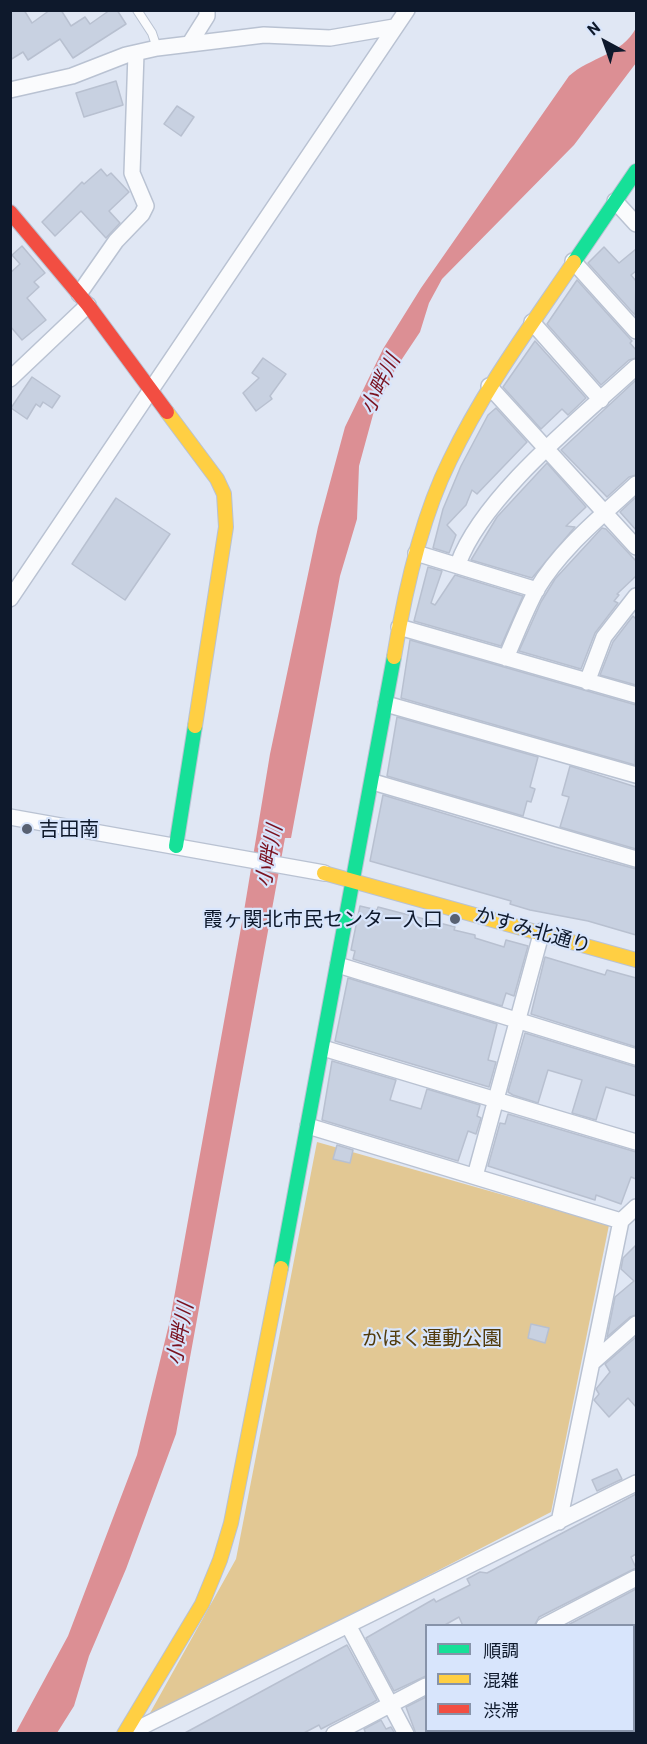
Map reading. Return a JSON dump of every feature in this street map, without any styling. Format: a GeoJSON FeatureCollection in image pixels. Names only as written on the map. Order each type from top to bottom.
{"type":"FeatureCollection","features":[{"type":"Feature","properties":{"kind":"street"},"geometry":{"type":"LineString","coordinates":[[190,44],[207,16],[207,10]]}},
{"type":"Feature","properties":{"kind":"street"},"geometry":{"type":"LineString","coordinates":[[10,598],[407,10]]}},
{"type":"Feature","properties":{"kind":"street"},"geometry":{"type":"LineString","coordinates":[[10,90],[72,76],[156,48],[264,35],[330,38],[394,27]]}},
{"type":"Feature","properties":{"kind":"street"},"geometry":{"type":"LineString","coordinates":[[12,373],[84,299],[116,241],[142,214],[146,206],[132,172],[136,53]]}},
{"type":"Feature","properties":{"kind":"street"},"geometry":{"type":"LineString","coordinates":[[126,1734],[202,1604],[220,1560],[231,1523],[265,1360],[338,964],[351,879],[373,782],[399,627],[416,553],[431,505],[449,461],[489,386],[636,171]]}},
{"type":"Feature","properties":{"kind":"street"},"geometry":{"type":"LineString","coordinates":[[615,201],[636,224]]}},
{"type":"Feature","properties":{"kind":"street"},"geometry":{"type":"LineString","coordinates":[[10,212],[84,299],[218,479],[224,494],[226,519],[181,847]]}},
{"type":"Feature","properties":{"kind":"street"},"geometry":{"type":"LineString","coordinates":[[573,261],[636,331]]}},
{"type":"Feature","properties":{"kind":"street"},"geometry":{"type":"LineString","coordinates":[[532,322],[601,400]]}},
{"type":"Feature","properties":{"kind":"street"},"geometry":{"type":"LineString","coordinates":[[458,564],[464,548],[515,480],[636,367]]}},
{"type":"Feature","properties":{"kind":"street"},"geometry":{"type":"LineString","coordinates":[[489,386],[636,547]]}},
{"type":"Feature","properties":{"kind":"street"},"geometry":{"type":"LineString","coordinates":[[506,658],[537,590],[575,541],[636,484]]}},
{"type":"Feature","properties":{"kind":"street"},"geometry":{"type":"LineString","coordinates":[[416,553],[537,590]]}},
{"type":"Feature","properties":{"kind":"street"},"geometry":{"type":"LineString","coordinates":[[586,682],[604,637],[636,596]]}},
{"type":"Feature","properties":{"kind":"street"},"geometry":{"type":"LineString","coordinates":[[399,627],[636,695]]}},
{"type":"Feature","properties":{"kind":"street"},"geometry":{"type":"LineString","coordinates":[[386,704],[636,775]]}},
{"type":"Feature","properties":{"kind":"street"},"geometry":{"type":"LineString","coordinates":[[373,782],[636,859]]}},
{"type":"Feature","properties":{"kind":"street"},"geometry":{"type":"LineString","coordinates":[[10,817],[324,873]]}},
{"type":"Feature","properties":{"kind":"street","name":"かすみ北通り"},"geometry":{"type":"LineString","coordinates":[[324,873],[636,960]]}},
{"type":"Feature","properties":{"kind":"street"},"geometry":{"type":"LineString","coordinates":[[475,1176],[542,932]]}},
{"type":"Feature","properties":{"kind":"street"},"geometry":{"type":"LineString","coordinates":[[338,964],[636,1057]]}},
{"type":"Feature","properties":{"kind":"street"},"geometry":{"type":"LineString","coordinates":[[322,1048],[636,1142]]}},
{"type":"Feature","properties":{"kind":"street"},"geometry":{"type":"LineString","coordinates":[[308,1126],[621,1221]]}},
{"type":"Feature","properties":{"kind":"street"},"geometry":{"type":"LineString","coordinates":[[559,1522],[621,1221],[636,1208]]}},
{"type":"Feature","properties":{"kind":"street"},"geometry":{"type":"LineString","coordinates":[[592,1363],[636,1324]]}},
{"type":"Feature","properties":{"kind":"street"},"geometry":{"type":"LineString","coordinates":[[126,1734],[636,1483]]}},
{"type":"Feature","properties":{"kind":"street"},"geometry":{"type":"LineString","coordinates":[[548,1624],[636,1578]]}},
{"type":"Feature","properties":{"kind":"street"},"geometry":{"type":"LineString","coordinates":[[348,1625],[406,1734]]}},
{"type":"Feature","properties":{"kind":"street"},"geometry":{"type":"LineString","coordinates":[[334,1734],[425,1687]]}},
{"type":"Feature","properties":{"kind":"lane"},"geometry":{"type":"LineString","coordinates":[[137,10],[152,33],[156,48]]}},
{"type":"Feature","properties":{"kind":"green space","name":"かほく運動公園"},"geometry":{"type":"Polygon","coordinates":[[[317,1142],[609,1225],[551,1512],[145,1722],[236,1559],[317,1142]]]}},
{"type":"Feature","properties":{"kind":"water","name":"小畔川"},"geometry":{"type":"Polygon","coordinates":[[[636,28],[636,63],[574,145],[442,279],[429,303],[420,332],[396,368],[374,411],[359,466],[357,519],[340,576],[291,838],[285,838],[176,1434],[126,1569],[89,1656],[74,1706],[57,1733],[15,1734],[68,1636],[137,1455],[170,1320],[270,754],[318,527],[345,427],[383,349],[421,288],[569,76],[623,44],[636,28]]]}},
{"type":"Feature","properties":{"kind":"building"},"geometry":{"type":"Polygon","coordinates":[[[10,10],[24,10],[32,23],[50,10],[61,10],[71,26],[85,17],[90,24],[110,10],[117,10],[126,24],[73,58],[60,39],[28,60],[23,52],[10,60],[10,10]]]}},
{"type":"Feature","properties":{"kind":"building"},"geometry":{"type":"Polygon","coordinates":[[[116,81],[123,105],[84,117],[76,93],[116,81]]]}},
{"type":"Feature","properties":{"kind":"building"},"geometry":{"type":"Polygon","coordinates":[[[177,106],[194,117],[181,136],[164,124],[177,106]]]}},
{"type":"Feature","properties":{"kind":"building"},"geometry":{"type":"Polygon","coordinates":[[[101,169],[107,176],[111,173],[129,192],[109,211],[120,223],[106,238],[81,211],[55,236],[42,222],[82,182],[84,184],[101,169]]]}},
{"type":"Feature","properties":{"kind":"building"},"geometry":{"type":"Polygon","coordinates":[[[22,246],[45,273],[34,282],[39,287],[27,298],[46,320],[22,340],[10,326],[10,273],[20,264],[12,255],[22,246]]]}},
{"type":"Feature","properties":{"kind":"building"},"geometry":{"type":"Polygon","coordinates":[[[604,247],[619,263],[636,249],[636,271],[631,275],[636,281],[635,315],[588,263],[604,247]]]}},
{"type":"Feature","properties":{"kind":"building"},"geometry":{"type":"Polygon","coordinates":[[[577,280],[632,341],[630,343],[636,350],[636,358],[629,360],[601,385],[547,324],[577,280]]]}},
{"type":"Feature","properties":{"kind":"building"},"geometry":{"type":"Polygon","coordinates":[[[535,341],[586,398],[568,415],[562,409],[541,429],[503,387],[535,341]]]}},
{"type":"Feature","properties":{"kind":"building"},"geometry":{"type":"Polygon","coordinates":[[[263,358],[286,374],[270,396],[272,399],[256,411],[243,393],[259,378],[252,373],[263,358]]]}},
{"type":"Feature","properties":{"kind":"building"},"geometry":{"type":"Polygon","coordinates":[[[32,377],[60,396],[52,408],[43,402],[40,407],[36,404],[27,419],[11,408],[32,377]]]}},
{"type":"Feature","properties":{"kind":"building"},"geometry":{"type":"Polygon","coordinates":[[[636,380],[636,475],[629,477],[607,497],[561,450],[636,380]]]}},
{"type":"Feature","properties":{"kind":"building"},"geometry":{"type":"Polygon","coordinates":[[[496,408],[527,442],[477,494],[472,490],[466,505],[447,525],[456,535],[449,553],[433,548],[443,509],[461,466],[488,415],[496,408]]]}},
{"type":"Feature","properties":{"kind":"building"},"geometry":{"type":"Polygon","coordinates":[[[547,463],[586,507],[566,526],[575,527],[532,578],[471,560],[497,517],[547,463]]]}},
{"type":"Feature","properties":{"kind":"building"},"geometry":{"type":"Polygon","coordinates":[[[636,497],[636,530],[620,512],[636,497]]]}},
{"type":"Feature","properties":{"kind":"building"},"geometry":{"type":"Polygon","coordinates":[[[116,498],[170,534],[125,600],[72,564],[116,498]]]}},
{"type":"Feature","properties":{"kind":"building"},"geometry":{"type":"Polygon","coordinates":[[[602,528],[606,529],[636,561],[636,576],[617,594],[619,595],[614,601],[618,603],[595,633],[581,669],[519,651],[541,602],[555,579],[602,528]]]}},
{"type":"Feature","properties":{"kind":"building"},"geometry":{"type":"Polygon","coordinates":[[[428,567],[442,571],[431,603],[435,605],[455,575],[523,596],[501,646],[414,621],[428,567]]]}},
{"type":"Feature","properties":{"kind":"building"},"geometry":{"type":"Polygon","coordinates":[[[633,616],[636,619],[636,685],[600,675],[613,642],[633,616]]]}},
{"type":"Feature","properties":{"kind":"building"},"geometry":{"type":"Polygon","coordinates":[[[410,640],[636,705],[635,765],[401,698],[410,640]]]}},
{"type":"Feature","properties":{"kind":"building"},"geometry":{"type":"Polygon","coordinates":[[[397,717],[538,757],[530,787],[535,789],[531,802],[527,801],[523,816],[387,776],[397,717]]]}},
{"type":"Feature","properties":{"kind":"building"},"geometry":{"type":"Polygon","coordinates":[[[570,766],[636,787],[636,849],[560,827],[569,797],[562,795],[570,766]]]}},
{"type":"Feature","properties":{"kind":"building"},"geometry":{"type":"Polygon","coordinates":[[[383,795],[636,869],[636,935],[588,921],[530,910],[510,904],[511,901],[370,861],[383,795]]]}},
{"type":"Feature","properties":{"kind":"building"},"geometry":{"type":"Polygon","coordinates":[[[360,906],[377,910],[378,907],[455,927],[454,930],[475,935],[475,938],[504,947],[506,940],[528,946],[514,996],[506,993],[502,1006],[353,959],[355,951],[351,950],[360,906]]]}},
{"type":"Feature","properties":{"kind":"building"},"geometry":{"type":"Polygon","coordinates":[[[545,957],[605,975],[607,970],[636,978],[636,1047],[531,1014],[545,957]]]}},
{"type":"Feature","properties":{"kind":"building"},"geometry":{"type":"Polygon","coordinates":[[[348,978],[497,1024],[488,1060],[496,1062],[489,1087],[335,1041],[348,978]]]}},
{"type":"Feature","properties":{"kind":"building"},"geometry":{"type":"Polygon","coordinates":[[[525,1033],[636,1067],[636,1096],[606,1087],[596,1120],[572,1113],[582,1080],[548,1070],[538,1103],[513,1095],[508,1092],[525,1033]]]}},
{"type":"Feature","properties":{"kind":"building"},"geometry":{"type":"Polygon","coordinates":[[[332,1061],[396,1080],[390,1100],[421,1109],[427,1089],[480,1105],[477,1116],[481,1118],[476,1134],[468,1131],[458,1161],[322,1120],[332,1061]]]}},
{"type":"Feature","properties":{"kind":"building"},"geometry":{"type":"Polygon","coordinates":[[[508,1114],[636,1152],[636,1179],[631,1177],[621,1204],[596,1195],[595,1200],[488,1166],[500,1123],[505,1124],[508,1114]]]}},
{"type":"Feature","properties":{"kind":"building"},"geometry":{"type":"Polygon","coordinates":[[[337,1145],[353,1150],[350,1163],[333,1159],[337,1145]]]}},
{"type":"Feature","properties":{"kind":"building"},"geometry":{"type":"Polygon","coordinates":[[[636,1245],[636,1315],[630,1317],[607,1337],[615,1297],[634,1281],[621,1269],[623,1258],[636,1245]]]}},
{"type":"Feature","properties":{"kind":"building"},"geometry":{"type":"Polygon","coordinates":[[[531,1324],[549,1328],[545,1343],[528,1338],[531,1324]]]}},
{"type":"Feature","properties":{"kind":"building"},"geometry":{"type":"Polygon","coordinates":[[[636,1337],[636,1407],[628,1398],[609,1417],[594,1400],[599,1394],[596,1389],[610,1372],[605,1364],[636,1337]]]}},
{"type":"Feature","properties":{"kind":"building"},"geometry":{"type":"Polygon","coordinates":[[[617,1469],[622,1479],[597,1491],[592,1480],[617,1469]]]}},
{"type":"Feature","properties":{"kind":"building"},"geometry":{"type":"Polygon","coordinates":[[[636,1494],[636,1554],[631,1557],[636,1568],[539,1617],[535,1624],[462,1624],[459,1617],[447,1624],[425,1624],[425,1676],[394,1691],[366,1638],[434,1599],[436,1602],[470,1585],[467,1579],[480,1572],[487,1573],[636,1494]]]}},
{"type":"Feature","properties":{"kind":"building"},"geometry":{"type":"Polygon","coordinates":[[[636,1589],[636,1626],[635,1624],[570,1624],[636,1589]]]}},
{"type":"Feature","properties":{"kind":"building"},"geometry":{"type":"Polygon","coordinates":[[[347,1645],[377,1700],[372,1703],[321,1729],[319,1725],[302,1734],[183,1734],[347,1645]]]}},
{"type":"Feature","properties":{"kind":"building"},"geometry":{"type":"Polygon","coordinates":[[[425,1698],[426,1734],[416,1734],[406,1707],[425,1698]]]}},
{"type":"Feature","properties":{"kind":"building"},"geometry":{"type":"Polygon","coordinates":[[[381,1720],[386,1729],[391,1727],[395,1734],[366,1734],[364,1729],[381,1720]]]}},
{"type":"Feature","properties":{"kind":"traffic: fast"},"geometry":{"type":"LineString","coordinates":[[574,262],[636,171]]}},
{"type":"Feature","properties":{"kind":"traffic: fast"},"geometry":{"type":"LineString","coordinates":[[281,1268],[394,657]]}},
{"type":"Feature","properties":{"kind":"traffic: fast"},"geometry":{"type":"LineString","coordinates":[[176,846],[195,726]]}},
{"type":"Feature","properties":{"kind":"traffic: slow"},"geometry":{"type":"LineString","coordinates":[[394,657],[415,557],[431,506],[450,460],[493,383],[574,262]]}},
{"type":"Feature","properties":{"kind":"traffic: slow"},"geometry":{"type":"LineString","coordinates":[[167,412],[217,479],[224,494],[226,527],[195,726]]}},
{"type":"Feature","properties":{"kind":"traffic: slow"},"geometry":{"type":"LineString","coordinates":[[324,873],[636,960]]}},
{"type":"Feature","properties":{"kind":"traffic: slow"},"geometry":{"type":"LineString","coordinates":[[124,1734],[202,1604],[220,1560],[231,1523],[281,1268]]}},
{"type":"Feature","properties":{"kind":"traffic: jam"},"geometry":{"type":"LineString","coordinates":[[10,212],[88,305],[167,412]]}},
{"type":"Feature","properties":{"kind":"place","name":"吉田南"},"geometry":{"type":"Point","coordinates":[27,829]}},
{"type":"Feature","properties":{"kind":"place","name":"霞ヶ関北市民センター入口"},"geometry":{"type":"Point","coordinates":[455,919]}}]}
